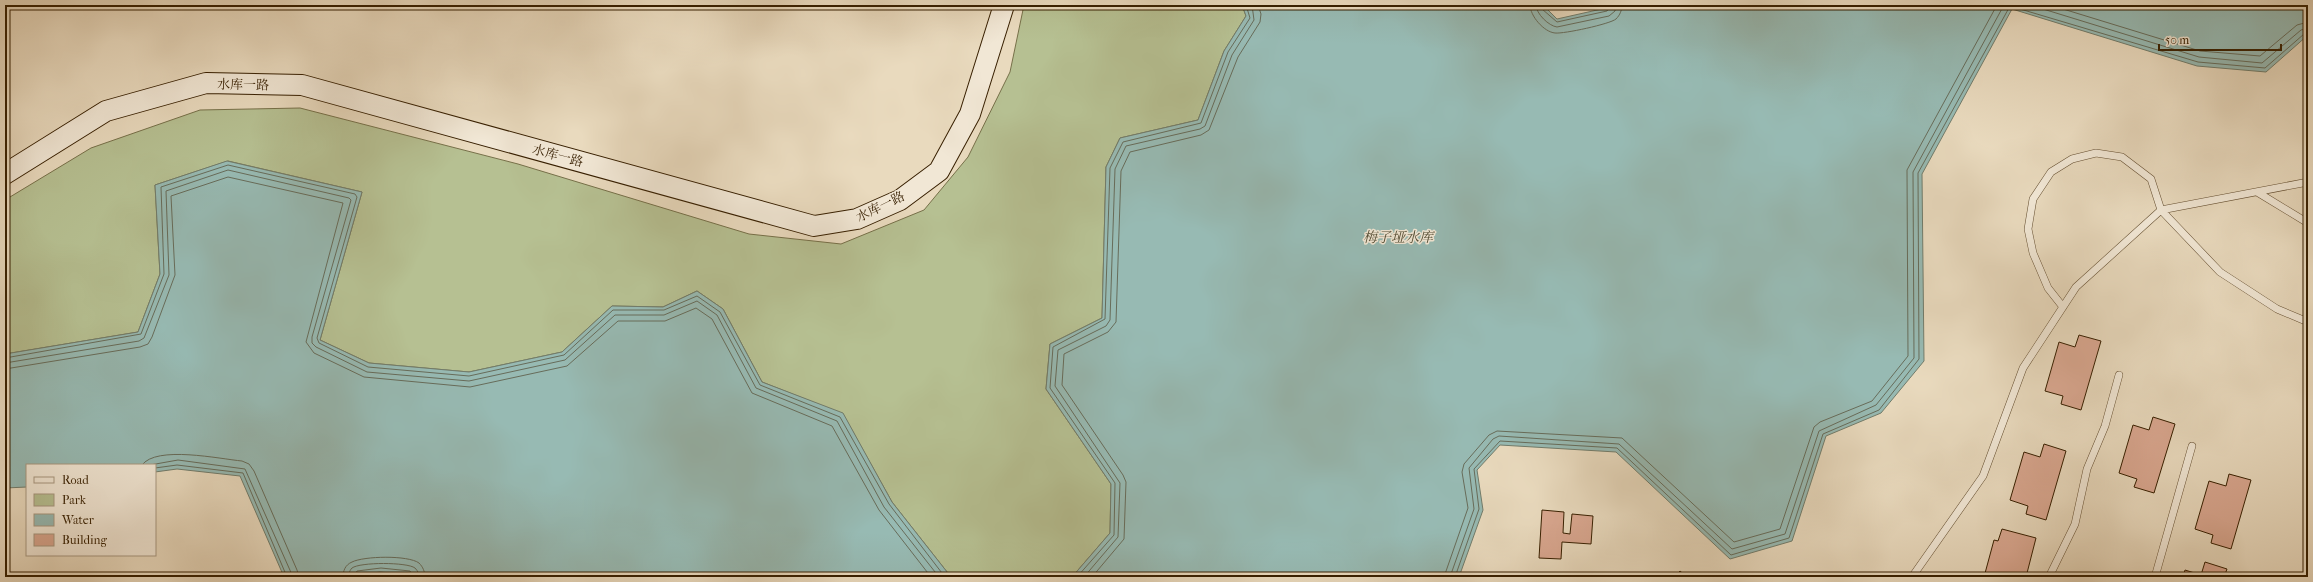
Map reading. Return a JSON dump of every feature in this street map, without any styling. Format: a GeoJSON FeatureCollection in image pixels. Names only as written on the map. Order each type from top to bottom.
{"type":"FeatureCollection","features":[{"type":"Feature","properties":{"kind":"street","name":"水库一路"},"geometry":{"type":"LineString","coordinates":[[5,174],[106,111],[206,83],[302,85],[814,226],[857,219],[900,200],[939,171],[970,114],[1004,5]]}},
{"type":"Feature","properties":{"kind":"lane"},"geometry":{"type":"LineString","coordinates":[[2062,307],[2048,288],[2033,253],[2028,229],[2033,199],[2051,172],[2072,159],[2096,153],[2122,157],[2151,179],[2161,210],[2220,272],[2277,309],[2308,322]]}},
{"type":"Feature","properties":{"kind":"lane"},"geometry":{"type":"LineString","coordinates":[[1912,577],[1983,476],[2023,368],[2076,287],[2161,210],[2308,182]]}},
{"type":"Feature","properties":{"kind":"lane"},"geometry":{"type":"LineString","coordinates":[[2257,192],[2308,222]]}},
{"type":"Feature","properties":{"kind":"lane"},"geometry":{"type":"LineString","coordinates":[[2049,577],[2075,524],[2087,469],[2106,426],[2119,375]]}},
{"type":"Feature","properties":{"kind":"lane"},"geometry":{"type":"LineString","coordinates":[[2155,577],[2192,446]]}},
{"type":"Feature","properties":{"kind":"green space"},"geometry":{"type":"Polygon","coordinates":[[[1024,5],[1242,5],[1246,16],[1224,51],[1198,120],[1120,138],[1106,167],[1102,318],[1050,344],[1046,389],[1111,484],[1110,533],[1072,577],[951,577],[892,502],[843,414],[762,382],[723,309],[697,291],[663,307],[612,306],[562,352],[469,372],[369,363],[320,340],[362,192],[228,161],[155,185],[160,274],[138,332],[5,354],[5,200],[91,148],[200,110],[300,108],[518,164],[749,234],[841,244],[924,210],[968,157],[1010,72],[1024,5]]]}},
{"type":"Feature","properties":{"kind":"water","name":"梅子垭水库"},"geometry":{"type":"Polygon","coordinates":[[[1242,5],[1543,5],[1557,19],[1606,8],[1608,5],[2308,5],[2308,35],[2266,72],[2197,66],[2012,9],[1922,174],[1924,361],[1881,413],[1826,436],[1792,541],[1730,559],[1616,452],[1500,445],[1477,470],[1483,510],[1459,577],[1072,577],[1110,533],[1111,484],[1046,389],[1050,344],[1102,318],[1106,167],[1120,138],[1198,120],[1224,51],[1246,16],[1242,5]]]}},
{"type":"Feature","properties":{"kind":"water"},"geometry":{"type":"Polygon","coordinates":[[[227,161],[362,192],[320,340],[369,363],[469,372],[562,352],[612,306],[663,307],[697,291],[723,309],[762,382],[843,413],[892,502],[951,577],[428,577],[380,572],[344,577],[284,577],[240,476],[177,469],[156,472],[156,464],[26,464],[26,487],[5,488],[5,354],[138,332],[160,274],[155,185],[227,161]]]}},
{"type":"Feature","properties":{"kind":"building"},"geometry":{"type":"Polygon","coordinates":[[[2079,335],[2101,341],[2081,410],[2061,404],[2063,396],[2045,391],[2059,342],[2075,347],[2079,335]]]}},
{"type":"Feature","properties":{"kind":"building"},"geometry":{"type":"Polygon","coordinates":[[[2153,417],[2175,424],[2154,493],[2134,487],[2137,479],[2119,473],[2133,425],[2149,430],[2153,417]]]}},
{"type":"Feature","properties":{"kind":"building"},"geometry":{"type":"Polygon","coordinates":[[[2044,444],[2066,451],[2046,520],[2026,514],[2028,506],[2010,500],[2024,452],[2040,457],[2044,444]]]}},
{"type":"Feature","properties":{"kind":"building"},"geometry":{"type":"Polygon","coordinates":[[[2229,474],[2251,480],[2231,549],[2211,543],[2213,535],[2195,529],[2209,481],[2226,486],[2229,474]]]}},
{"type":"Feature","properties":{"kind":"building"},"geometry":{"type":"Polygon","coordinates":[[[1542,510],[1564,512],[1563,533],[1570,534],[1572,514],[1593,516],[1591,544],[1562,542],[1561,559],[1539,558],[1542,510]]]}},
{"type":"Feature","properties":{"kind":"building"},"geometry":{"type":"Polygon","coordinates":[[[2002,529],[2036,538],[2026,577],[1984,577],[1994,540],[1998,541],[2002,529]]]}},
{"type":"Feature","properties":{"kind":"building"},"geometry":{"type":"Polygon","coordinates":[[[2205,562],[2227,569],[2224,577],[2183,577],[2185,570],[2201,575],[2205,562]]]}},
{"type":"Feature","properties":{"kind":"building"},"geometry":{"type":"Polygon","coordinates":[[[1680,571],[1687,577],[1674,577],[1680,571]]]}},
{"type":"Feature","properties":{"kind":"building"},"geometry":{"type":"Polygon","coordinates":[[[1517,575],[1540,577],[1517,577],[1517,575]]]}}]}
